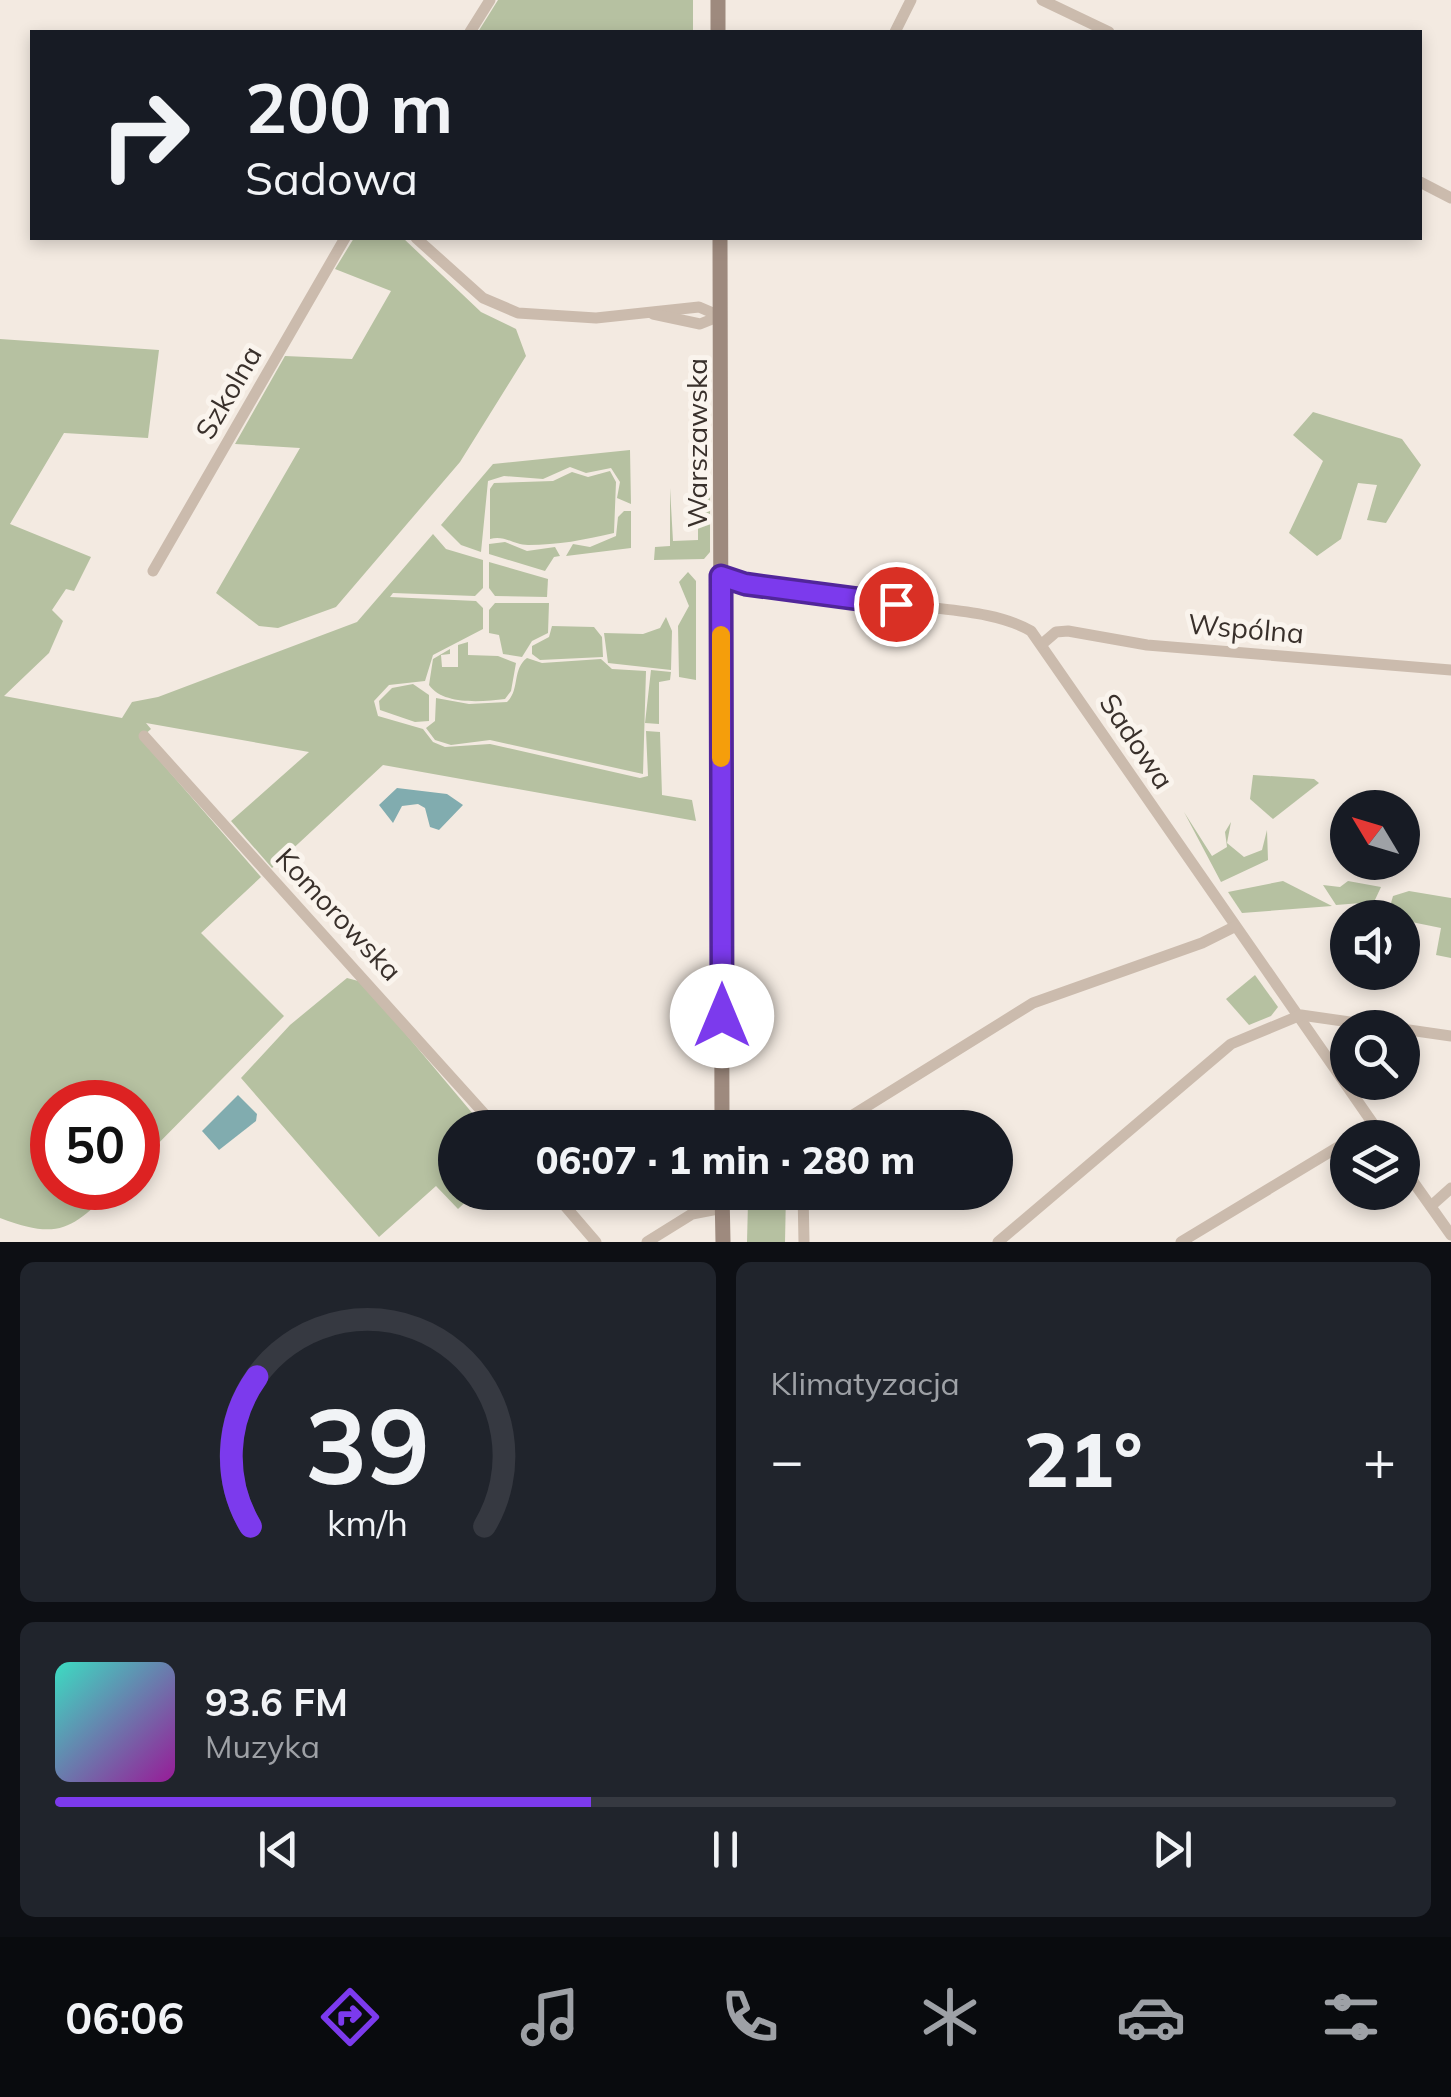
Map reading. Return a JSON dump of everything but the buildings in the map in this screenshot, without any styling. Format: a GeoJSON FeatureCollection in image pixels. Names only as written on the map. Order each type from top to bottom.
{"type":"FeatureCollection","features":[{"type":"Feature","properties":{"kind":"main road"},"geometry":{"type":"LineString","coordinates":[[718,0],[718,30]]}},
{"type":"Feature","properties":{"kind":"main road","name":"Warszawska"},"geometry":{"type":"LineString","coordinates":[[720,240],[722,1110]]}},
{"type":"Feature","properties":{"kind":"main road"},"geometry":{"type":"LineString","coordinates":[[722,1210],[723,1242]]}},
{"type":"Feature","properties":{"kind":"street"},"geometry":{"type":"LineString","coordinates":[[471,30],[490,0]]}},
{"type":"Feature","properties":{"kind":"street"},"geometry":{"type":"LineString","coordinates":[[895,30],[911,0]]}},
{"type":"Feature","properties":{"kind":"street"},"geometry":{"type":"LineString","coordinates":[[1042,0],[1105,30]]}},
{"type":"Feature","properties":{"kind":"street"},"geometry":{"type":"LineString","coordinates":[[1422,183],[1451,198]]}},
{"type":"Feature","properties":{"kind":"street","name":"Szkolna"},"geometry":{"type":"LineString","coordinates":[[153,571],[344,240]]}},
{"type":"Feature","properties":{"kind":"street"},"geometry":{"type":"LineString","coordinates":[[418,240],[483,298],[518,312],[560,318],[653,314],[699,307],[720,316]]}},
{"type":"Feature","properties":{"kind":"street","name":"Sadowa"},"geometry":{"type":"LineString","coordinates":[[721,576],[745,584],[1006,620],[1031,631],[1370,1120]]}},
{"type":"Feature","properties":{"kind":"street","name":"Wspólna"},"geometry":{"type":"LineString","coordinates":[[1042,644],[1056,632],[1068,631],[1148,645],[1451,670]]}},
{"type":"Feature","properties":{"kind":"street","name":"Komorowska"},"geometry":{"type":"LineString","coordinates":[[144,736],[481,1110]]}},
{"type":"Feature","properties":{"kind":"street"},"geometry":{"type":"LineString","coordinates":[[861,1110],[1033,1002],[1193,946],[1234,927]]}},
{"type":"Feature","properties":{"kind":"street"},"geometry":{"type":"LineString","coordinates":[[998,1242],[1220,1052],[1296,1016],[1330,1020]]}},
{"type":"Feature","properties":{"kind":"street"},"geometry":{"type":"LineString","coordinates":[[1420,1032],[1451,1036]]}},
{"type":"Feature","properties":{"kind":"street"},"geometry":{"type":"LineString","coordinates":[[1181,1242],[1330,1151]]}},
{"type":"Feature","properties":{"kind":"street"},"geometry":{"type":"LineString","coordinates":[[1431,1206],[1451,1188]]}},
{"type":"Feature","properties":{"kind":"street"},"geometry":{"type":"LineString","coordinates":[[1420,1191],[1451,1235]]}},
{"type":"Feature","properties":{"kind":"street"},"geometry":{"type":"LineString","coordinates":[[568,1210],[596,1242]]}},
{"type":"Feature","properties":{"kind":"street"},"geometry":{"type":"LineString","coordinates":[[647,1242],[701,1210]]}},
{"type":"Feature","properties":{"kind":"street"},"geometry":{"type":"LineString","coordinates":[[803,1210],[804,1242]]}},
{"type":"Feature","properties":{"kind":"green space"},"geometry":{"type":"Polygon","coordinates":[[[498,0],[693,0],[693,30],[479,30],[498,0]]]}},
{"type":"Feature","properties":{"kind":"green space"},"geometry":{"type":"Polygon","coordinates":[[[353,240],[405,240],[481,312],[516,329],[526,356],[460,462],[336,607],[278,628],[259,626],[216,593],[300,448],[235,444],[285,356],[352,359],[391,291],[335,269],[353,240]]]}},
{"type":"Feature","properties":{"kind":"green space"},"geometry":{"type":"Polygon","coordinates":[[[0,339],[159,350],[148,438],[64,433],[10,524],[91,557],[74,591],[66,589],[52,610],[63,621],[49,653],[4,696],[122,718],[132,702],[158,697],[357,622],[433,534],[446,549],[483,560],[483,588],[475,596],[393,593],[390,597],[476,601],[483,608],[483,629],[433,655],[425,681],[389,685],[374,701],[378,716],[423,729],[433,742],[445,747],[490,744],[640,778],[648,776],[646,731],[660,732],[662,795],[692,800],[696,821],[383,765],[272,868],[231,821],[309,752],[146,723],[151,729],[142,737],[153,753],[261,877],[201,933],[284,1016],[160,1142],[160,1080],[30,1080],[30,1210],[90,1210],[75,1222],[51,1229],[0,1218],[0,339]]]}},
{"type":"Feature","properties":{"kind":"green space"},"geometry":{"type":"Polygon","coordinates":[[[1313,412],[1402,439],[1421,465],[1386,523],[1367,520],[1377,485],[1358,483],[1341,539],[1317,556],[1289,533],[1323,461],[1293,435],[1313,412]]]}},
{"type":"Feature","properties":{"kind":"green space"},"geometry":{"type":"Polygon","coordinates":[[[630,450],[631,504],[617,498],[620,482],[611,468],[586,473],[570,467],[543,479],[504,476],[488,481],[481,552],[461,545],[441,525],[493,464],[630,450]]]}},
{"type":"Feature","properties":{"kind":"green space"},"geometry":{"type":"Polygon","coordinates":[[[610,471],[616,482],[614,533],[539,545],[490,539],[490,489],[494,483],[553,481],[572,472],[588,477],[610,471]]]}},
{"type":"Feature","properties":{"kind":"green space"},"geometry":{"type":"Polygon","coordinates":[[[670,488],[673,541],[698,540],[698,489],[710,495],[710,552],[704,559],[654,560],[655,547],[670,546],[670,488]]]}},
{"type":"Feature","properties":{"kind":"green space"},"geometry":{"type":"Polygon","coordinates":[[[631,511],[631,548],[566,556],[573,544],[590,547],[616,536],[618,517],[631,511]]]}},
{"type":"Feature","properties":{"kind":"green space"},"geometry":{"type":"Polygon","coordinates":[[[505,542],[527,551],[555,547],[560,556],[554,557],[545,571],[489,554],[489,544],[505,542]]]}},
{"type":"Feature","properties":{"kind":"green space"},"geometry":{"type":"Polygon","coordinates":[[[489,562],[548,579],[547,597],[495,596],[489,588],[489,562]]]}},
{"type":"Feature","properties":{"kind":"green space"},"geometry":{"type":"Polygon","coordinates":[[[688,572],[696,581],[696,680],[679,677],[678,626],[689,606],[679,582],[688,572]]]}},
{"type":"Feature","properties":{"kind":"green space"},"geometry":{"type":"Polygon","coordinates":[[[495,603],[549,603],[548,633],[532,641],[522,657],[503,654],[499,635],[489,633],[489,610],[495,603]]]}},
{"type":"Feature","properties":{"kind":"green space"},"geometry":{"type":"Polygon","coordinates":[[[666,617],[672,631],[671,670],[608,663],[604,633],[643,634],[660,628],[666,617]]]}},
{"type":"Feature","properties":{"kind":"green space"},"geometry":{"type":"Polygon","coordinates":[[[552,626],[594,627],[602,637],[603,657],[540,660],[532,654],[532,646],[549,637],[552,626]]]}},
{"type":"Feature","properties":{"kind":"green space"},"geometry":{"type":"Polygon","coordinates":[[[468,642],[468,655],[498,656],[516,663],[511,691],[505,699],[453,699],[429,685],[433,659],[450,649],[450,654],[441,655],[442,667],[458,667],[458,645],[468,642]]]}},
{"type":"Feature","properties":{"kind":"green space"},"geometry":{"type":"Polygon","coordinates":[[[527,658],[542,663],[601,659],[612,669],[646,671],[643,774],[490,740],[451,745],[435,740],[426,728],[435,721],[436,698],[469,704],[507,702],[514,692],[519,668],[527,658]]]}},
{"type":"Feature","properties":{"kind":"green space"},"geometry":{"type":"Polygon","coordinates":[[[651,670],[671,672],[670,680],[659,682],[659,724],[645,723],[651,670]]]}},
{"type":"Feature","properties":{"kind":"green space"},"geometry":{"type":"Polygon","coordinates":[[[413,684],[429,695],[429,721],[415,722],[380,710],[379,701],[392,688],[413,684]]]}},
{"type":"Feature","properties":{"kind":"green space"},"geometry":{"type":"Polygon","coordinates":[[[1253,775],[1314,779],[1319,783],[1273,819],[1250,799],[1253,775]]]}},
{"type":"Feature","properties":{"kind":"green space"},"geometry":{"type":"Polygon","coordinates":[[[1184,812],[1212,856],[1227,847],[1225,832],[1231,822],[1227,843],[1244,857],[1262,850],[1267,830],[1268,860],[1221,882],[1184,812]]]}},
{"type":"Feature","properties":{"kind":"green space"},"geometry":{"type":"Polygon","coordinates":[[[1283,881],[1330,906],[1242,913],[1228,892],[1283,881]]]}},
{"type":"Feature","properties":{"kind":"green space"},"geometry":{"type":"Polygon","coordinates":[[[1348,881],[1381,887],[1375,900],[1333,900],[1323,885],[1340,887],[1348,881]]]}},
{"type":"Feature","properties":{"kind":"green space"},"geometry":{"type":"Polygon","coordinates":[[[1409,891],[1451,898],[1451,958],[1436,955],[1441,928],[1420,924],[1420,900],[1392,900],[1393,896],[1409,891]]]}},
{"type":"Feature","properties":{"kind":"green space"},"geometry":{"type":"Polygon","coordinates":[[[1255,975],[1278,1007],[1271,1016],[1249,1025],[1226,999],[1255,975]]]}},
{"type":"Feature","properties":{"kind":"green space"},"geometry":{"type":"Polygon","coordinates":[[[347,978],[362,982],[470,1110],[438,1110],[438,1188],[379,1237],[241,1078],[290,1025],[347,978]]]}},
{"type":"Feature","properties":{"kind":"green space"},"geometry":{"type":"Polygon","coordinates":[[[748,1210],[786,1210],[785,1242],[747,1242],[748,1210]]]}},
{"type":"Feature","properties":{"kind":"water"},"geometry":{"type":"Polygon","coordinates":[[[397,788],[447,794],[463,805],[439,830],[430,827],[425,808],[418,804],[402,806],[393,823],[379,805],[397,788]]]}},
{"type":"Feature","properties":{"kind":"water"},"geometry":{"type":"Polygon","coordinates":[[[238,1095],[257,1114],[256,1121],[219,1150],[202,1131],[238,1095]]]}},
{"type":"Feature","properties":{"kind":"slow traffic"},"geometry":{"type":"LineString","coordinates":[[721,635],[721,758]]}},
{"type":"Feature","properties":{"kind":"route"},"geometry":{"type":"LineString","coordinates":[[722,1016],[721,576],[745,584],[896,604]]}}]}
